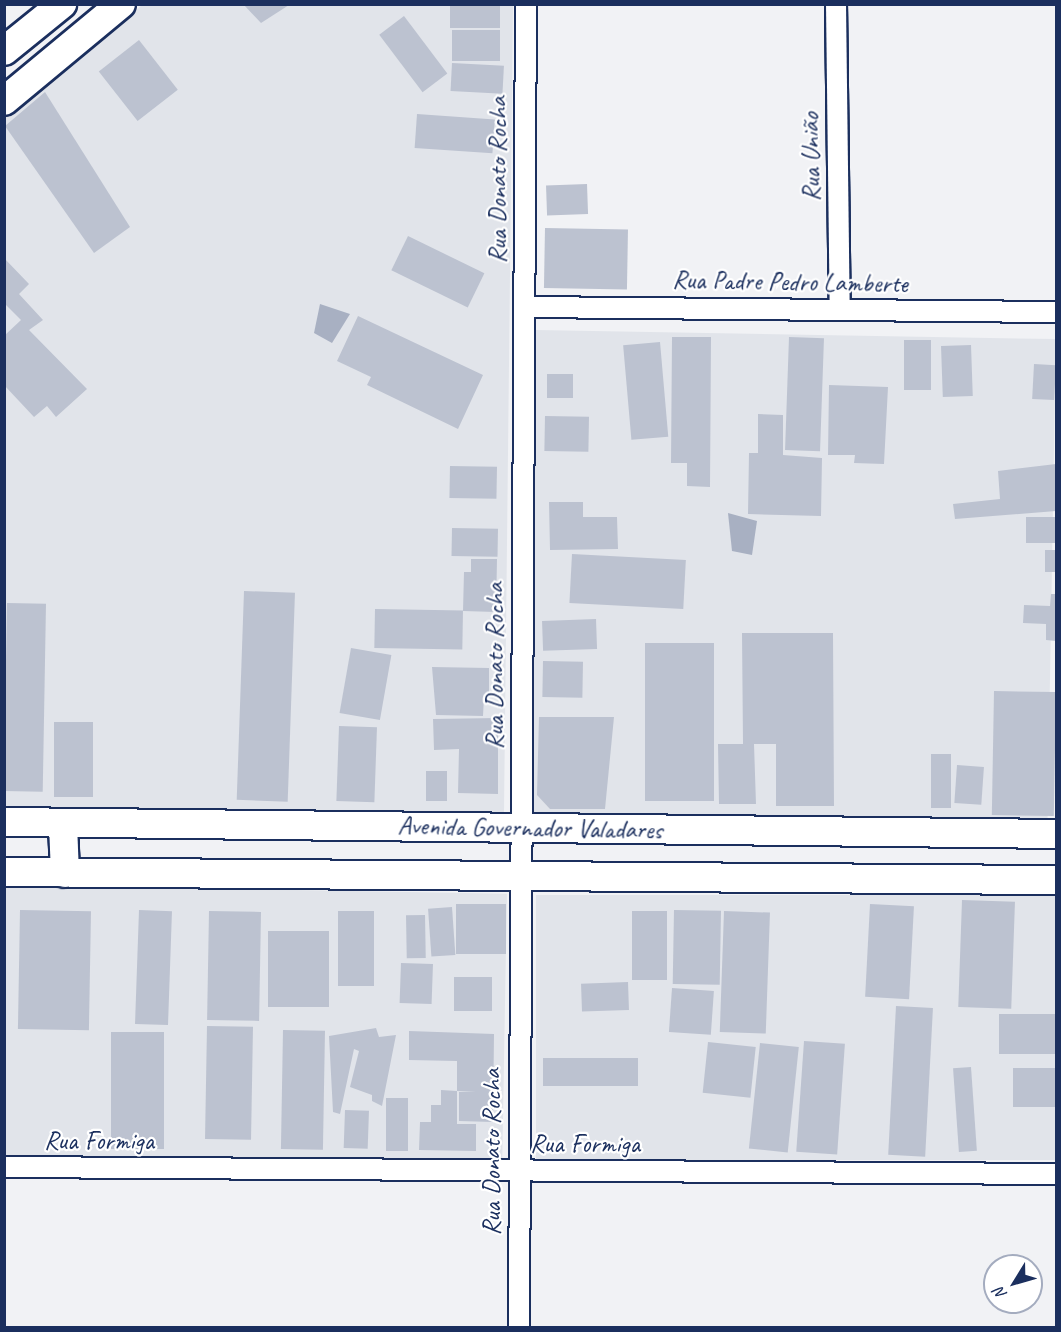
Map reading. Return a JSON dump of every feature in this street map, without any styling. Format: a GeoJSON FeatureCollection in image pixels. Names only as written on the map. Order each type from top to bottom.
{"type":"FeatureCollection","features":[{"type":"Feature","properties":{"kind":"street"},"geometry":{"type":"LineString","coordinates":[[4,51],[62,4]]}},
{"type":"Feature","properties":{"kind":"street"},"geometry":{"type":"LineString","coordinates":[[4,101],[121,4]]}},
{"type":"Feature","properties":{"kind":"street","name":"Rua Donato Rocha"},"geometry":{"type":"LineString","coordinates":[[519,1328],[526,4]]}},
{"type":"Feature","properties":{"kind":"street","name":"Rua União"},"geometry":{"type":"LineString","coordinates":[[836,4],[840,310]]}},
{"type":"Feature","properties":{"kind":"street","name":"Rua Padre Pedro Lamberte"},"geometry":{"type":"LineString","coordinates":[[524,307],[1056,312]]}},
{"type":"Feature","properties":{"kind":"street","name":"Avenida Governador Valadares"},"geometry":{"type":"LineString","coordinates":[[4,822],[1056,834]]}},
{"type":"Feature","properties":{"kind":"street"},"geometry":{"type":"LineString","coordinates":[[63,824],[65,873]]}},
{"type":"Feature","properties":{"kind":"street","name":"Avenida Governador Valadares"},"geometry":{"type":"LineString","coordinates":[[4,872],[1056,880]]}},
{"type":"Feature","properties":{"kind":"street","name":"Rua Formiga"},"geometry":{"type":"LineString","coordinates":[[4,1167],[1056,1174]]}},
{"type":"Feature","properties":{"kind":"shaded area"},"geometry":{"type":"Polygon","coordinates":[[[142,5],[513,5],[504,812],[5,810],[5,118],[142,5]]]}},
{"type":"Feature","properties":{"kind":"shaded area"},"geometry":{"type":"Polygon","coordinates":[[[536,330],[1056,339],[1047,826],[528,817],[536,330]]]}},
{"type":"Feature","properties":{"kind":"shaded area"},"geometry":{"type":"Polygon","coordinates":[[[5,885],[507,894],[502,1167],[4,1158],[5,885]]]}},
{"type":"Feature","properties":{"kind":"shaded area"},"geometry":{"type":"Polygon","coordinates":[[[536,895],[1056,895],[1056,1160],[536,1160],[536,895]]]}},
{"type":"Feature","properties":{"kind":"water"},"geometry":{"type":"Polygon","coordinates":[[[320,304],[350,314],[332,343],[314,333],[320,304]]]}},
{"type":"Feature","properties":{"kind":"water"},"geometry":{"type":"Polygon","coordinates":[[[728,513],[757,521],[752,555],[732,551],[728,513]]]}},
{"type":"Feature","properties":{"kind":"building"},"geometry":{"type":"Polygon","coordinates":[[[450,4],[500,4],[500,28],[450,28],[450,4]]]}},
{"type":"Feature","properties":{"kind":"building"},"geometry":{"type":"Polygon","coordinates":[[[244,5],[289,5],[261,23],[244,5]]]}},
{"type":"Feature","properties":{"kind":"building"},"geometry":{"type":"Polygon","coordinates":[[[404,16],[447,74],[423,92],[379,35],[404,16]]]}},
{"type":"Feature","properties":{"kind":"building"},"geometry":{"type":"Polygon","coordinates":[[[452,30],[500,30],[500,61],[452,61],[452,30]]]}},
{"type":"Feature","properties":{"kind":"building"},"geometry":{"type":"Polygon","coordinates":[[[139,40],[178,90],[138,121],[99,71],[139,40]]]}},
{"type":"Feature","properties":{"kind":"building"},"geometry":{"type":"Polygon","coordinates":[[[452,63],[504,66],[502,94],[451,91],[452,63]]]}},
{"type":"Feature","properties":{"kind":"building"},"geometry":{"type":"Polygon","coordinates":[[[45,92],[130,227],[94,253],[5,126],[45,92]]]}},
{"type":"Feature","properties":{"kind":"building"},"geometry":{"type":"Polygon","coordinates":[[[417,114],[495,119],[492,153],[415,148],[417,114]]]}},
{"type":"Feature","properties":{"kind":"building"},"geometry":{"type":"Polygon","coordinates":[[[587,184],[588,214],[547,215],[546,185],[587,184]]]}},
{"type":"Feature","properties":{"kind":"building"},"geometry":{"type":"Polygon","coordinates":[[[545,228],[628,229],[627,289],[544,288],[545,228]]]}},
{"type":"Feature","properties":{"kind":"building"},"geometry":{"type":"Polygon","coordinates":[[[408,236],[484,273],[468,307],[391,270],[408,236]]]}},
{"type":"Feature","properties":{"kind":"building"},"geometry":{"type":"Polygon","coordinates":[[[4,258],[29,284],[19,294],[43,320],[29,330],[87,389],[56,417],[47,406],[34,417],[4,385],[4,336],[21,320],[4,303],[4,258]]]}},
{"type":"Feature","properties":{"kind":"building"},"geometry":{"type":"Polygon","coordinates":[[[358,316],[483,375],[458,429],[367,385],[371,377],[337,361],[358,316]]]}},
{"type":"Feature","properties":{"kind":"building"},"geometry":{"type":"Polygon","coordinates":[[[672,337],[711,337],[710,487],[687,486],[687,463],[671,463],[672,337]]]}},
{"type":"Feature","properties":{"kind":"building"},"geometry":{"type":"Polygon","coordinates":[[[789,337],[824,338],[820,451],[785,450],[789,337]]]}},
{"type":"Feature","properties":{"kind":"building"},"geometry":{"type":"Polygon","coordinates":[[[904,340],[931,340],[931,390],[904,390],[904,340]]]}},
{"type":"Feature","properties":{"kind":"building"},"geometry":{"type":"Polygon","coordinates":[[[660,342],[668,437],[631,440],[623,345],[660,342]]]}},
{"type":"Feature","properties":{"kind":"building"},"geometry":{"type":"Polygon","coordinates":[[[971,345],[973,396],[943,397],[941,346],[971,345]]]}},
{"type":"Feature","properties":{"kind":"building"},"geometry":{"type":"Polygon","coordinates":[[[1034,364],[1056,365],[1054,400],[1032,399],[1034,364]]]}},
{"type":"Feature","properties":{"kind":"building"},"geometry":{"type":"Polygon","coordinates":[[[547,374],[573,374],[573,398],[547,398],[547,374]]]}},
{"type":"Feature","properties":{"kind":"building"},"geometry":{"type":"Polygon","coordinates":[[[829,385],[888,387],[884,464],[854,463],[855,455],[828,455],[829,385]]]}},
{"type":"Feature","properties":{"kind":"building"},"geometry":{"type":"Polygon","coordinates":[[[758,414],[783,415],[783,455],[822,458],[821,516],[748,514],[749,453],[758,453],[758,414]]]}},
{"type":"Feature","properties":{"kind":"building"},"geometry":{"type":"Polygon","coordinates":[[[545,416],[589,417],[588,452],[544,451],[545,416]]]}},
{"type":"Feature","properties":{"kind":"building"},"geometry":{"type":"Polygon","coordinates":[[[1056,464],[1056,511],[955,519],[953,504],[1000,499],[998,471],[1056,464]]]}},
{"type":"Feature","properties":{"kind":"building"},"geometry":{"type":"Polygon","coordinates":[[[450,466],[497,467],[496,499],[449,498],[450,466]]]}},
{"type":"Feature","properties":{"kind":"building"},"geometry":{"type":"Polygon","coordinates":[[[549,502],[583,502],[583,517],[617,517],[618,549],[550,550],[549,502]]]}},
{"type":"Feature","properties":{"kind":"building"},"geometry":{"type":"Polygon","coordinates":[[[1026,517],[1056,517],[1056,543],[1026,543],[1026,517]]]}},
{"type":"Feature","properties":{"kind":"building"},"geometry":{"type":"Polygon","coordinates":[[[452,528],[498,529],[498,557],[452,556],[452,528]]]}},
{"type":"Feature","properties":{"kind":"building"},"geometry":{"type":"Polygon","coordinates":[[[1045,550],[1056,550],[1056,572],[1045,572],[1045,550]]]}},
{"type":"Feature","properties":{"kind":"building"},"geometry":{"type":"Polygon","coordinates":[[[572,554],[686,560],[683,609],[569,603],[572,554]]]}},
{"type":"Feature","properties":{"kind":"building"},"geometry":{"type":"Polygon","coordinates":[[[471,559],[497,559],[496,612],[463,611],[464,572],[471,572],[471,559]]]}},
{"type":"Feature","properties":{"kind":"building"},"geometry":{"type":"Polygon","coordinates":[[[244,591],[295,593],[288,802],[237,800],[244,591]]]}},
{"type":"Feature","properties":{"kind":"building"},"geometry":{"type":"Polygon","coordinates":[[[1051,594],[1056,594],[1056,641],[1046,640],[1046,624],[1023,623],[1024,605],[1050,606],[1051,594]]]}},
{"type":"Feature","properties":{"kind":"building"},"geometry":{"type":"Polygon","coordinates":[[[7,603],[46,604],[43,792],[4,791],[7,603]]]}},
{"type":"Feature","properties":{"kind":"building"},"geometry":{"type":"Polygon","coordinates":[[[375,609],[463,611],[462,650],[374,648],[375,609]]]}},
{"type":"Feature","properties":{"kind":"building"},"geometry":{"type":"Polygon","coordinates":[[[596,619],[597,649],[543,651],[542,621],[596,619]]]}},
{"type":"Feature","properties":{"kind":"building"},"geometry":{"type":"Polygon","coordinates":[[[742,633],[833,633],[834,806],[776,806],[776,744],[754,744],[756,804],[719,804],[718,744],[743,744],[742,633]]]}},
{"type":"Feature","properties":{"kind":"building"},"geometry":{"type":"Polygon","coordinates":[[[645,643],[714,643],[714,801],[645,801],[645,643]]]}},
{"type":"Feature","properties":{"kind":"building"},"geometry":{"type":"Polygon","coordinates":[[[351,648],[391,655],[380,720],[340,713],[351,648]]]}},
{"type":"Feature","properties":{"kind":"building"},"geometry":{"type":"Polygon","coordinates":[[[543,661],[583,662],[582,698],[542,697],[543,661]]]}},
{"type":"Feature","properties":{"kind":"building"},"geometry":{"type":"Polygon","coordinates":[[[432,667],[489,668],[489,697],[484,697],[483,716],[436,715],[432,667]]]}},
{"type":"Feature","properties":{"kind":"building"},"geometry":{"type":"Polygon","coordinates":[[[994,691],[1056,692],[1054,816],[992,815],[994,691]]]}},
{"type":"Feature","properties":{"kind":"building"},"geometry":{"type":"Polygon","coordinates":[[[539,717],[614,717],[605,809],[550,809],[537,795],[539,717]]]}},
{"type":"Feature","properties":{"kind":"building"},"geometry":{"type":"Polygon","coordinates":[[[498,718],[498,794],[458,793],[459,749],[434,750],[433,719],[498,718]]]}},
{"type":"Feature","properties":{"kind":"building"},"geometry":{"type":"Polygon","coordinates":[[[54,722],[93,722],[93,797],[54,797],[54,722]]]}},
{"type":"Feature","properties":{"kind":"building"},"geometry":{"type":"Polygon","coordinates":[[[339,726],[377,727],[374,802],[336,801],[339,726]]]}},
{"type":"Feature","properties":{"kind":"building"},"geometry":{"type":"Polygon","coordinates":[[[931,754],[951,754],[951,808],[931,808],[931,754]]]}},
{"type":"Feature","properties":{"kind":"building"},"geometry":{"type":"Polygon","coordinates":[[[957,765],[984,767],[981,805],[954,803],[957,765]]]}},
{"type":"Feature","properties":{"kind":"building"},"geometry":{"type":"Polygon","coordinates":[[[426,771],[447,771],[447,801],[426,801],[426,771]]]}},
{"type":"Feature","properties":{"kind":"building"},"geometry":{"type":"Polygon","coordinates":[[[962,900],[1015,902],[1011,1009],[958,1007],[962,900]]]}},
{"type":"Feature","properties":{"kind":"building"},"geometry":{"type":"Polygon","coordinates":[[[456,904],[506,904],[506,954],[456,954],[456,904]]]}},
{"type":"Feature","properties":{"kind":"building"},"geometry":{"type":"Polygon","coordinates":[[[870,904],[914,906],[909,999],[865,997],[870,904]]]}},
{"type":"Feature","properties":{"kind":"building"},"geometry":{"type":"Polygon","coordinates":[[[452,907],[455,955],[431,957],[428,909],[452,907]]]}},
{"type":"Feature","properties":{"kind":"building"},"geometry":{"type":"Polygon","coordinates":[[[20,910],[91,911],[89,1030],[18,1029],[20,910]]]}},
{"type":"Feature","properties":{"kind":"building"},"geometry":{"type":"Polygon","coordinates":[[[139,910],[172,911],[168,1025],[135,1024],[139,910]]]}},
{"type":"Feature","properties":{"kind":"building"},"geometry":{"type":"Polygon","coordinates":[[[674,910],[721,911],[720,985],[673,984],[674,910]]]}},
{"type":"Feature","properties":{"kind":"building"},"geometry":{"type":"Polygon","coordinates":[[[209,911],[261,912],[259,1021],[207,1020],[209,911]]]}},
{"type":"Feature","properties":{"kind":"building"},"geometry":{"type":"Polygon","coordinates":[[[338,911],[374,911],[374,986],[338,986],[338,911]]]}},
{"type":"Feature","properties":{"kind":"building"},"geometry":{"type":"Polygon","coordinates":[[[632,911],[667,911],[667,980],[632,980],[632,911]]]}},
{"type":"Feature","properties":{"kind":"building"},"geometry":{"type":"Polygon","coordinates":[[[724,911],[770,913],[766,1034],[720,1032],[724,911]]]}},
{"type":"Feature","properties":{"kind":"building"},"geometry":{"type":"Polygon","coordinates":[[[406,915],[425,915],[426,958],[407,958],[406,915]]]}},
{"type":"Feature","properties":{"kind":"building"},"geometry":{"type":"Polygon","coordinates":[[[268,931],[329,931],[329,1007],[268,1007],[268,931]]]}},
{"type":"Feature","properties":{"kind":"building"},"geometry":{"type":"Polygon","coordinates":[[[401,963],[433,964],[432,1004],[400,1003],[401,963]]]}},
{"type":"Feature","properties":{"kind":"building"},"geometry":{"type":"Polygon","coordinates":[[[454,977],[492,977],[492,1011],[454,1011],[454,977]]]}},
{"type":"Feature","properties":{"kind":"building"},"geometry":{"type":"Polygon","coordinates":[[[628,982],[629,1010],[582,1012],[581,984],[628,982]]]}},
{"type":"Feature","properties":{"kind":"building"},"geometry":{"type":"Polygon","coordinates":[[[672,988],[714,991],[711,1035],[669,1032],[672,988]]]}},
{"type":"Feature","properties":{"kind":"building"},"geometry":{"type":"Polygon","coordinates":[[[896,1006],[933,1008],[925,1157],[888,1155],[896,1006]]]}},
{"type":"Feature","properties":{"kind":"building"},"geometry":{"type":"Polygon","coordinates":[[[999,1014],[1056,1014],[1056,1054],[999,1054],[999,1014]]]}},
{"type":"Feature","properties":{"kind":"building"},"geometry":{"type":"Polygon","coordinates":[[[207,1026],[253,1027],[251,1140],[205,1139],[207,1026]]]}},
{"type":"Feature","properties":{"kind":"building"},"geometry":{"type":"Polygon","coordinates":[[[376,1028],[379,1037],[396,1035],[382,1106],[372,1101],[372,1095],[350,1087],[359,1051],[354,1049],[340,1114],[333,1112],[329,1036],[376,1028]]]}},
{"type":"Feature","properties":{"kind":"building"},"geometry":{"type":"Polygon","coordinates":[[[283,1030],[325,1031],[323,1150],[281,1149],[283,1030]]]}},
{"type":"Feature","properties":{"kind":"building"},"geometry":{"type":"Polygon","coordinates":[[[409,1031],[494,1034],[493,1122],[459,1121],[459,1092],[476,1092],[457,1091],[457,1061],[409,1060],[409,1031]]]}},
{"type":"Feature","properties":{"kind":"building"},"geometry":{"type":"Polygon","coordinates":[[[111,1032],[164,1032],[164,1149],[111,1149],[111,1032]]]}},
{"type":"Feature","properties":{"kind":"building"},"geometry":{"type":"Polygon","coordinates":[[[804,1041],[845,1044],[837,1155],[796,1152],[804,1041]]]}},
{"type":"Feature","properties":{"kind":"building"},"geometry":{"type":"Polygon","coordinates":[[[708,1042],[756,1047],[750,1098],[703,1093],[708,1042]]]}},
{"type":"Feature","properties":{"kind":"building"},"geometry":{"type":"Polygon","coordinates":[[[760,1043],[799,1047],[788,1152],[749,1148],[760,1043]]]}},
{"type":"Feature","properties":{"kind":"building"},"geometry":{"type":"Polygon","coordinates":[[[543,1058],[638,1058],[638,1086],[543,1086],[543,1058]]]}},
{"type":"Feature","properties":{"kind":"building"},"geometry":{"type":"Polygon","coordinates":[[[971,1067],[977,1151],[959,1152],[953,1068],[971,1067]]]}},
{"type":"Feature","properties":{"kind":"building"},"geometry":{"type":"Polygon","coordinates":[[[1013,1068],[1056,1068],[1056,1107],[1013,1107],[1013,1068]]]}},
{"type":"Feature","properties":{"kind":"building"},"geometry":{"type":"Polygon","coordinates":[[[441,1090],[457,1091],[457,1124],[476,1124],[476,1151],[419,1150],[420,1122],[431,1122],[431,1105],[441,1105],[441,1090]]]}},
{"type":"Feature","properties":{"kind":"building"},"geometry":{"type":"Polygon","coordinates":[[[386,1098],[408,1098],[408,1151],[386,1151],[386,1098]]]}},
{"type":"Feature","properties":{"kind":"building"},"geometry":{"type":"Polygon","coordinates":[[[345,1110],[369,1111],[368,1149],[344,1148],[345,1110]]]}}]}
